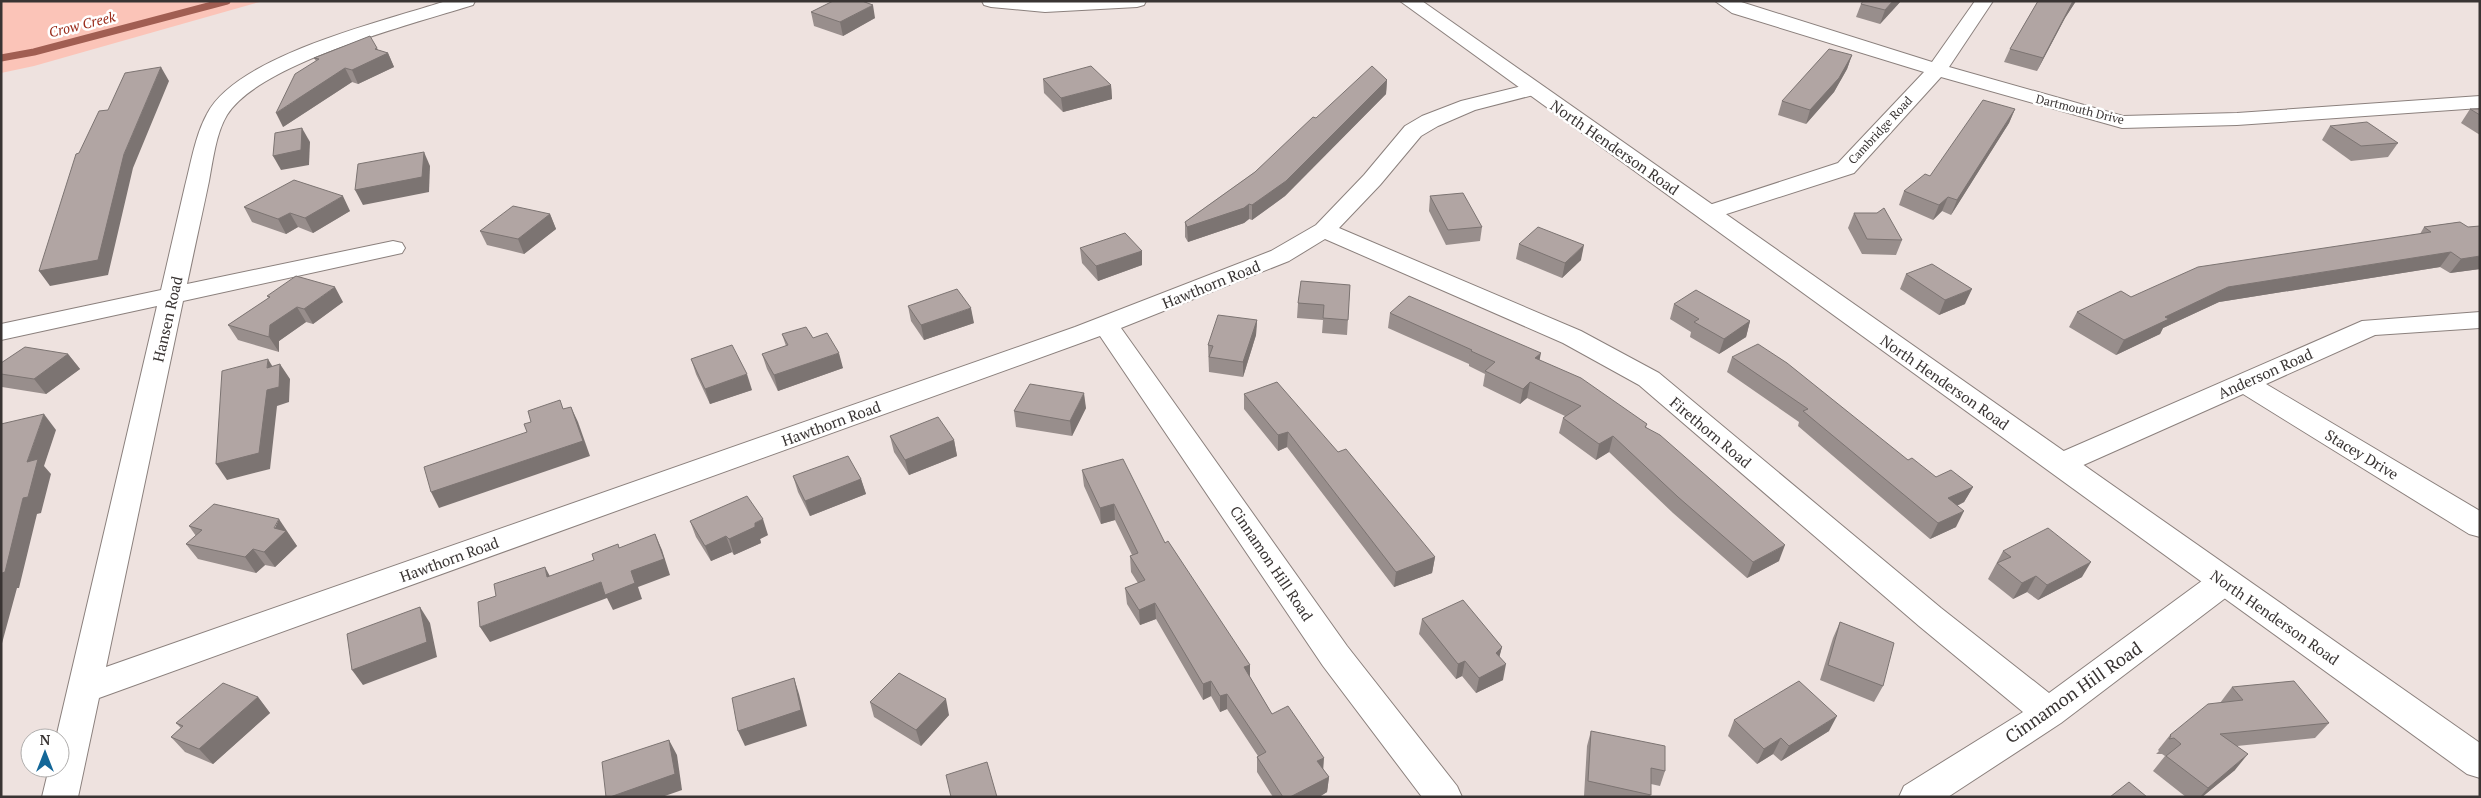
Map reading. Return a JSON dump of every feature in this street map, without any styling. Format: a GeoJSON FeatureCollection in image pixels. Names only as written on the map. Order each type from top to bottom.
{"type":"FeatureCollection","features":[{"type":"Feature","properties":{"kind":"street","name":"Hansen Road"},"geometry":{"type":"LineString","coordinates":[[60,797],[208,138],[217,114],[225,102],[254,79],[295,58],[466,1]]}},
{"type":"Feature","properties":{"kind":"street"},"geometry":{"type":"LineString","coordinates":[[991,1],[1045,6],[1137,1]]}},
{"type":"Feature","properties":{"kind":"street","name":"North Henderson Road"},"geometry":{"type":"LineString","coordinates":[[1409,1],[2480,763]]}},
{"type":"Feature","properties":{"kind":"street","name":"Dartmouth Drive"},"geometry":{"type":"LineString","coordinates":[[1724,1],[1740,9],[1937,70],[2122,122],[2238,119],[2480,102]]}},
{"type":"Feature","properties":{"kind":"street","name":"Cambridge Road"},"geometry":{"type":"LineString","coordinates":[[1708,214],[1846,168],[1937,70],[1984,1]]}},
{"type":"Feature","properties":{"kind":"street","name":"Hawthorn Road"},"geometry":{"type":"LineString","coordinates":[[84,689],[1106,325],[1235,275],[1280,256],[1324,230],[1372,180],[1413,131],[1430,121],[1468,106],[1534,89]]}},
{"type":"Feature","properties":{"kind":"street","name":"Firethorn Road"},"geometry":{"type":"LineString","coordinates":[[1324,230],[1572,336],[1649,379],[1930,617],[2049,713]]}},
{"type":"Feature","properties":{"kind":"street"},"geometry":{"type":"LineString","coordinates":[[1,332],[393,248]]}},
{"type":"Feature","properties":{"kind":"street","name":"Anderson Road"},"geometry":{"type":"LineString","coordinates":[[2060,464],[2371,327],[2480,320]]}},
{"type":"Feature","properties":{"kind":"street","name":"Cinnamon Hill Road"},"geometry":{"type":"LineString","coordinates":[[1106,325],[1335,656],[1444,797]]}},
{"type":"Feature","properties":{"kind":"street","name":"Stacey Drive"},"geometry":{"type":"LineString","coordinates":[[2244,382],[2480,526]]}},
{"type":"Feature","properties":{"kind":"street","name":"Cinnamon Hill Road"},"geometry":{"type":"LineString","coordinates":[[1917,797],[2049,713],[2225,581]]}},
{"type":"Feature","properties":{"kind":"shaded area"},"geometry":{"type":"Polygon","coordinates":[[[1,1],[263,1],[34,66],[1,73],[1,1]]]}},
{"type":"Feature","properties":{"kind":"building"},"geometry":{"type":"Polygon","coordinates":[[[833,1],[862,1],[873,5],[840,22],[811,12],[833,1]]]}},
{"type":"Feature","properties":{"kind":"building"},"geometry":{"type":"Polygon","coordinates":[[[1863,1],[1893,1],[1885,10],[1861,4],[1863,1]]]}},
{"type":"Feature","properties":{"kind":"building"},"geometry":{"type":"Polygon","coordinates":[[[2038,1],[2073,1],[2043,58],[2010,49],[2038,1]]]}},
{"type":"Feature","properties":{"kind":"building"},"geometry":{"type":"Polygon","coordinates":[[[370,36],[377,48],[375,49],[388,53],[352,70],[345,68],[276,113],[295,74],[319,59],[314,58],[370,36]]]}},
{"type":"Feature","properties":{"kind":"building"},"geometry":{"type":"Polygon","coordinates":[[[1829,49],[1852,55],[1839,78],[1810,110],[1782,101],[1829,49]]]}},
{"type":"Feature","properties":{"kind":"building"},"geometry":{"type":"Polygon","coordinates":[[[1091,66],[1111,85],[1061,98],[1043,79],[1091,66]]]}},
{"type":"Feature","properties":{"kind":"building"},"geometry":{"type":"Polygon","coordinates":[[[1372,66],[1387,80],[1286,181],[1252,205],[1249,204],[1244,208],[1187,227],[1185,222],[1255,172],[1313,117],[1316,118],[1372,66]]]}},
{"type":"Feature","properties":{"kind":"building"},"geometry":{"type":"Polygon","coordinates":[[[161,67],[124,154],[98,260],[39,271],[76,154],[79,153],[99,111],[108,110],[125,73],[161,67]]]}},
{"type":"Feature","properties":{"kind":"building"},"geometry":{"type":"Polygon","coordinates":[[[1983,100],[2015,109],[1957,200],[1948,197],[1939,205],[1904,191],[1925,174],[1930,176],[1983,100]]]}},
{"type":"Feature","properties":{"kind":"building"},"geometry":{"type":"Polygon","coordinates":[[[2470,109],[2480,109],[2480,115],[2470,109]]]}},
{"type":"Feature","properties":{"kind":"building"},"geometry":{"type":"Polygon","coordinates":[[[2367,122],[2398,143],[2361,146],[2330,126],[2367,122]]]}},
{"type":"Feature","properties":{"kind":"building"},"geometry":{"type":"Polygon","coordinates":[[[302,128],[301,150],[273,156],[275,133],[302,128]]]}},
{"type":"Feature","properties":{"kind":"building"},"geometry":{"type":"Polygon","coordinates":[[[424,152],[422,177],[355,190],[358,164],[424,152]]]}},
{"type":"Feature","properties":{"kind":"building"},"geometry":{"type":"Polygon","coordinates":[[[294,180],[343,196],[305,218],[290,213],[278,219],[244,207],[294,180]]]}},
{"type":"Feature","properties":{"kind":"building"},"geometry":{"type":"Polygon","coordinates":[[[1463,193],[1482,227],[1448,230],[1430,196],[1463,193]]]}},
{"type":"Feature","properties":{"kind":"building"},"geometry":{"type":"Polygon","coordinates":[[[513,206],[550,214],[518,239],[480,231],[513,206]]]}},
{"type":"Feature","properties":{"kind":"building"},"geometry":{"type":"Polygon","coordinates":[[[1884,208],[1902,240],[1867,239],[1854,213],[1877,213],[1884,208]]]}},
{"type":"Feature","properties":{"kind":"building"},"geometry":{"type":"Polygon","coordinates":[[[2460,222],[2468,227],[2480,226],[2480,256],[2461,259],[2451,252],[2228,287],[2165,317],[2169,319],[2124,340],[2077,312],[2121,291],[2131,297],[2198,267],[2431,232],[2424,227],[2460,222]]]}},
{"type":"Feature","properties":{"kind":"building"},"geometry":{"type":"Polygon","coordinates":[[[1538,227],[1584,245],[1565,263],[1519,244],[1538,227]]]}},
{"type":"Feature","properties":{"kind":"building"},"geometry":{"type":"Polygon","coordinates":[[[1125,233],[1142,251],[1096,266],[1080,248],[1125,233]]]}},
{"type":"Feature","properties":{"kind":"building"},"geometry":{"type":"Polygon","coordinates":[[[1932,264],[1972,289],[1945,300],[1906,274],[1932,264]]]}},
{"type":"Feature","properties":{"kind":"building"},"geometry":{"type":"Polygon","coordinates":[[[296,276],[335,287],[304,309],[297,307],[270,325],[269,337],[228,325],[270,297],[267,296],[296,276]]]}},
{"type":"Feature","properties":{"kind":"building"},"geometry":{"type":"Polygon","coordinates":[[[1301,281],[1350,285],[1348,320],[1323,318],[1324,305],[1298,303],[1301,281]]]}},
{"type":"Feature","properties":{"kind":"building"},"geometry":{"type":"Polygon","coordinates":[[[957,289],[971,308],[921,325],[908,306],[957,289]]]}},
{"type":"Feature","properties":{"kind":"building"},"geometry":{"type":"Polygon","coordinates":[[[1696,290],[1750,321],[1724,339],[1694,322],[1699,319],[1674,304],[1696,290]]]}},
{"type":"Feature","properties":{"kind":"building"},"geometry":{"type":"Polygon","coordinates":[[[1409,296],[1541,353],[1535,358],[1581,378],[1647,424],[1645,427],[1660,435],[1785,545],[1753,562],[1678,497],[1613,436],[1599,444],[1563,418],[1581,406],[1530,382],[1523,389],[1485,371],[1495,362],[1390,313],[1409,296]]]}},
{"type":"Feature","properties":{"kind":"building"},"geometry":{"type":"Polygon","coordinates":[[[1218,315],[1257,320],[1243,362],[1209,357],[1213,346],[1208,345],[1218,315]]]}},
{"type":"Feature","properties":{"kind":"building"},"geometry":{"type":"Polygon","coordinates":[[[806,327],[813,338],[827,333],[839,353],[774,375],[762,354],[788,345],[782,334],[806,327]]]}},
{"type":"Feature","properties":{"kind":"building"},"geometry":{"type":"Polygon","coordinates":[[[1758,344],[1787,363],[1908,460],[1912,458],[1936,477],[1951,470],[1973,487],[1948,498],[1964,511],[1938,523],[1803,411],[1808,409],[1732,357],[1758,344]]]}},
{"type":"Feature","properties":{"kind":"building"},"geometry":{"type":"Polygon","coordinates":[[[732,345],[747,374],[705,389],[691,359],[732,345]]]}},
{"type":"Feature","properties":{"kind":"building"},"geometry":{"type":"Polygon","coordinates":[[[25,347],[68,354],[34,379],[1,374],[1,363],[25,347]]]}},
{"type":"Feature","properties":{"kind":"building"},"geometry":{"type":"Polygon","coordinates":[[[268,359],[267,368],[280,364],[279,387],[267,390],[259,453],[216,464],[222,371],[268,359]]]}},
{"type":"Feature","properties":{"kind":"building"},"geometry":{"type":"Polygon","coordinates":[[[1277,382],[1338,452],[1346,449],[1435,557],[1396,572],[1288,432],[1278,435],[1244,394],[1277,382]]]}},
{"type":"Feature","properties":{"kind":"building"},"geometry":{"type":"Polygon","coordinates":[[[1030,384],[1084,393],[1070,421],[1014,411],[1030,384]]]}},
{"type":"Feature","properties":{"kind":"building"},"geometry":{"type":"Polygon","coordinates":[[[560,400],[563,409],[571,407],[583,441],[431,492],[424,467],[527,432],[524,424],[531,422],[528,411],[560,400]]]}},
{"type":"Feature","properties":{"kind":"building"},"geometry":{"type":"Polygon","coordinates":[[[44,414],[27,462],[38,459],[28,497],[23,498],[5,572],[2,573],[1,577],[1,424],[44,414]]]}},
{"type":"Feature","properties":{"kind":"building"},"geometry":{"type":"Polygon","coordinates":[[[938,417],[954,440],[905,460],[890,436],[938,417]]]}},
{"type":"Feature","properties":{"kind":"building"},"geometry":{"type":"Polygon","coordinates":[[[848,456],[861,479],[805,501],[793,476],[848,456]]]}},
{"type":"Feature","properties":{"kind":"building"},"geometry":{"type":"Polygon","coordinates":[[[1123,459],[1165,543],[1168,541],[1250,665],[1244,667],[1272,714],[1288,706],[1324,758],[1317,761],[1329,777],[1290,797],[1283,797],[1257,757],[1266,752],[1227,694],[1220,696],[1211,681],[1203,684],[1155,603],[1139,610],[1125,588],[1145,580],[1130,556],[1138,553],[1114,504],[1100,508],[1082,470],[1123,459]]]}},
{"type":"Feature","properties":{"kind":"building"},"geometry":{"type":"Polygon","coordinates":[[[747,496],[763,519],[755,523],[755,527],[729,539],[726,536],[705,546],[690,521],[747,496]]]}},
{"type":"Feature","properties":{"kind":"building"},"geometry":{"type":"Polygon","coordinates":[[[214,504],[279,519],[274,528],[286,531],[264,552],[253,549],[245,557],[186,544],[202,530],[189,526],[214,504]]]}},
{"type":"Feature","properties":{"kind":"building"},"geometry":{"type":"Polygon","coordinates":[[[2048,528],[2091,562],[2047,585],[2036,576],[2022,583],[1997,563],[2011,557],[2003,551],[2048,528]]]}},
{"type":"Feature","properties":{"kind":"building"},"geometry":{"type":"Polygon","coordinates":[[[655,534],[664,559],[631,571],[635,583],[605,595],[601,582],[480,627],[478,602],[496,596],[494,584],[545,567],[547,577],[594,560],[592,554],[618,544],[619,548],[655,534]]]}},
{"type":"Feature","properties":{"kind":"building"},"geometry":{"type":"Polygon","coordinates":[[[1463,600],[1502,647],[1496,653],[1506,664],[1479,678],[1465,661],[1458,664],[1422,619],[1463,600]]]}},
{"type":"Feature","properties":{"kind":"building"},"geometry":{"type":"Polygon","coordinates":[[[420,607],[427,642],[352,670],[347,634],[420,607]]]}},
{"type":"Feature","properties":{"kind":"building"},"geometry":{"type":"Polygon","coordinates":[[[1840,622],[1894,643],[1883,686],[1828,665],[1840,622]]]}},
{"type":"Feature","properties":{"kind":"building"},"geometry":{"type":"Polygon","coordinates":[[[899,673],[946,699],[916,730],[870,702],[899,673]]]}},
{"type":"Feature","properties":{"kind":"building"},"geometry":{"type":"Polygon","coordinates":[[[794,678],[801,710],[738,731],[732,698],[794,678]]]}},
{"type":"Feature","properties":{"kind":"building"},"geometry":{"type":"Polygon","coordinates":[[[1799,681],[1837,716],[1789,746],[1781,738],[1764,749],[1734,720],[1799,681]]]}},
{"type":"Feature","properties":{"kind":"building"},"geometry":{"type":"Polygon","coordinates":[[[2294,681],[2329,723],[2220,734],[2248,754],[2208,788],[2166,756],[2181,744],[2174,738],[2169,739],[2170,735],[2208,704],[2243,700],[2232,687],[2294,681]]]}},
{"type":"Feature","properties":{"kind":"building"},"geometry":{"type":"Polygon","coordinates":[[[223,683],[258,697],[199,749],[171,737],[183,726],[176,723],[223,683]]]}},
{"type":"Feature","properties":{"kind":"building"},"geometry":{"type":"Polygon","coordinates":[[[1591,731],[1665,746],[1665,771],[1651,768],[1651,795],[1588,781],[1591,731]]]}},
{"type":"Feature","properties":{"kind":"building"},"geometry":{"type":"Polygon","coordinates":[[[669,740],[675,774],[606,797],[602,762],[669,740]]]}},
{"type":"Feature","properties":{"kind":"building"},"geometry":{"type":"Polygon","coordinates":[[[987,762],[997,797],[951,797],[946,775],[987,762]]]}},
{"type":"Feature","properties":{"kind":"building"},"geometry":{"type":"Polygon","coordinates":[[[2129,782],[2147,797],[2110,797],[2129,782]]]}},
{"type":"Feature","properties":{"kind":"waterway","name":"Crow Creek"},"geometry":{"type":"LineString","coordinates":[[1,58],[34,52],[227,1]]}}]}
